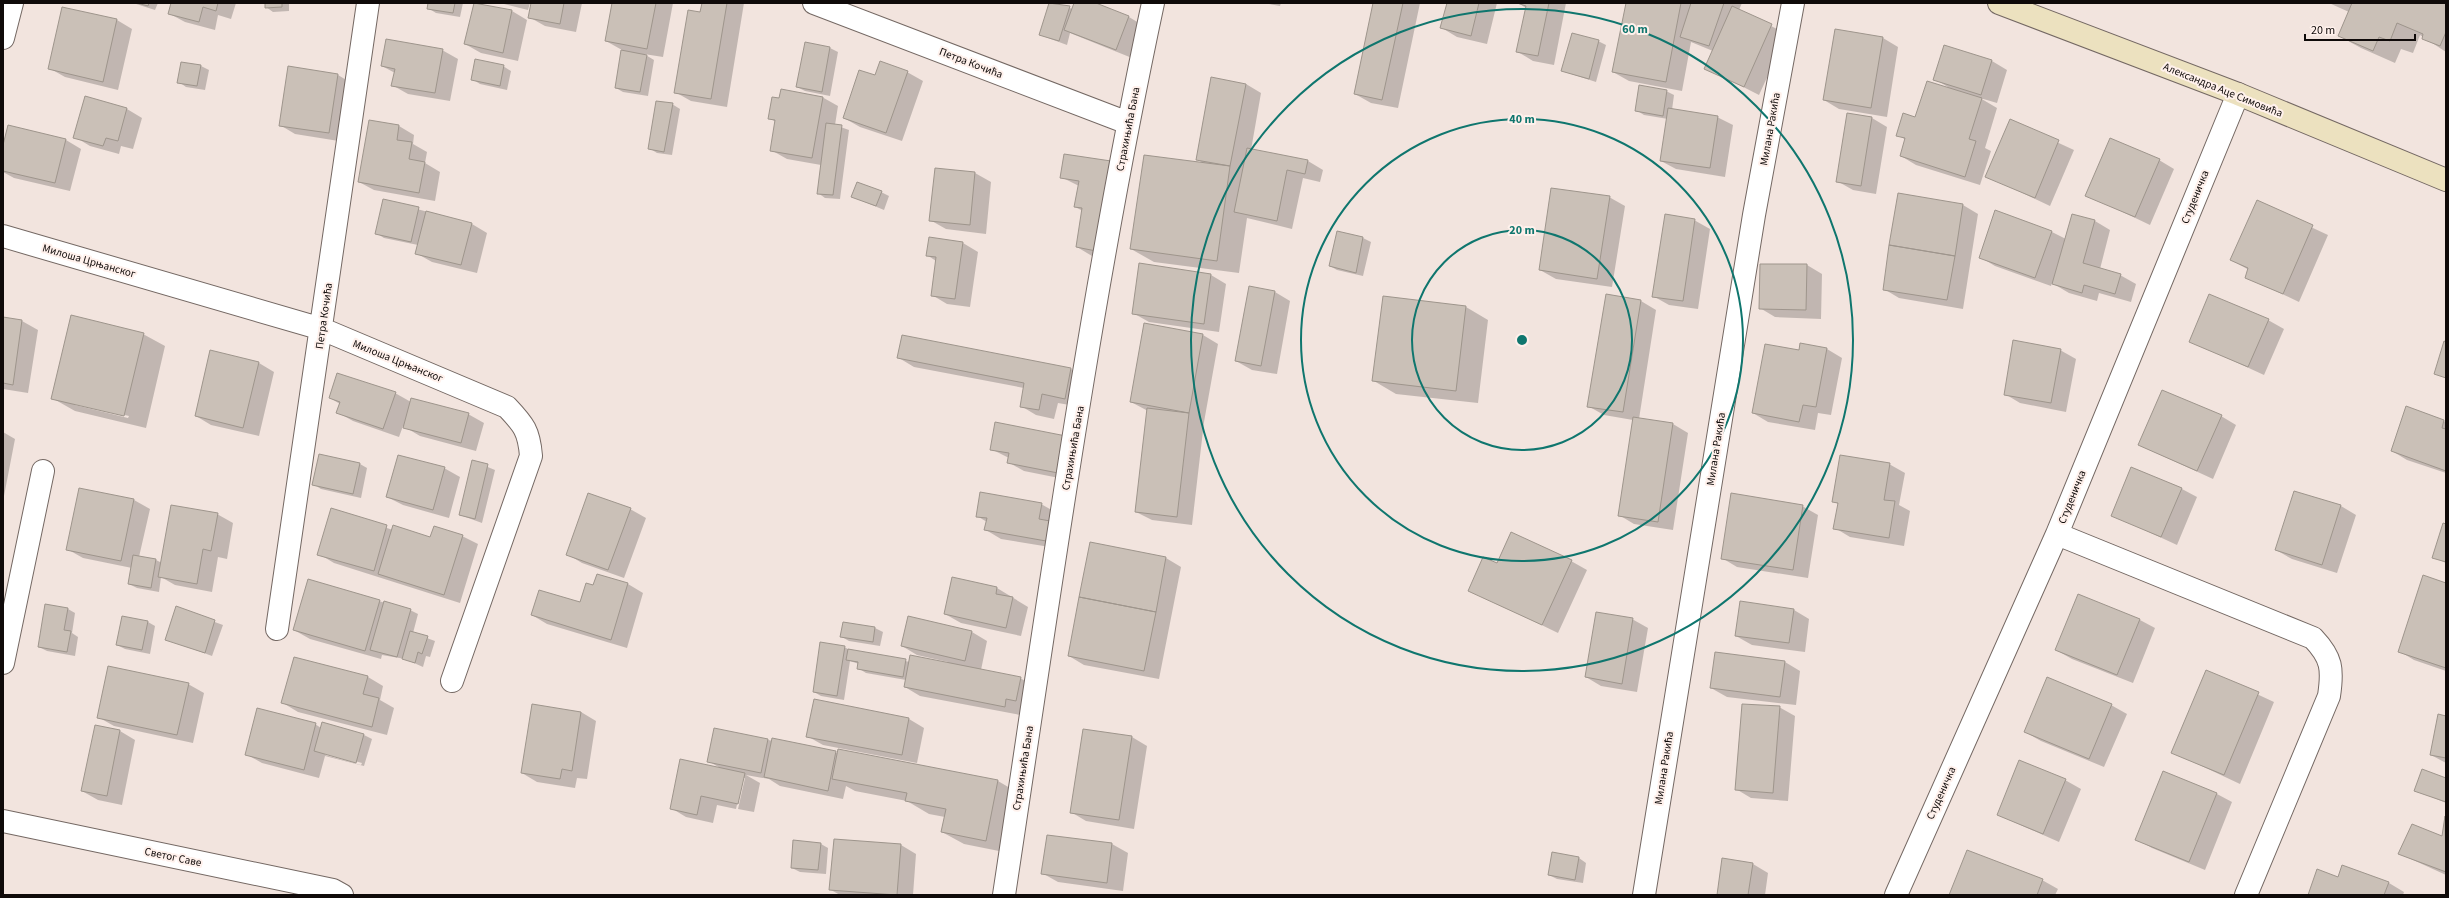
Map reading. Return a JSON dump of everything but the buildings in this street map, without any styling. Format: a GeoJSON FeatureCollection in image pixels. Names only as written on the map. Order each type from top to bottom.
{"type":"FeatureCollection","features":[{"type":"Feature","properties":{"kind":"street"},"geometry":{"type":"LineString","coordinates":[[3,38],[12,3]]}},
{"type":"Feature","properties":{"kind":"street","name":"Петра Кочића"},"geometry":{"type":"LineString","coordinates":[[277,628],[322,329],[368,3]]}},
{"type":"Feature","properties":{"kind":"street","name":"Петра Кочића"},"geometry":{"type":"LineString","coordinates":[[814,3],[1128,123]]}},
{"type":"Feature","properties":{"kind":"street","name":"Страхињића Бана"},"geometry":{"type":"LineString","coordinates":[[1004,895],[1064,498],[1128,123],[1153,3]]}},
{"type":"Feature","properties":{"kind":"street","name":"Милана Ракића"},"geometry":{"type":"LineString","coordinates":[[1644,895],[1754,215],[1793,3]]}},
{"type":"Feature","properties":{"kind":"street","name":"Александра Аце Симовића"},"geometry":{"type":"LineString","coordinates":[[1999,3],[2238,94],[2446,180]]}},
{"type":"Feature","properties":{"kind":"street","name":"Студеничка"},"geometry":{"type":"LineString","coordinates":[[1896,895],[2057,534],[2238,94]]}},
{"type":"Feature","properties":{"kind":"street","name":"Милоша Црњанског"},"geometry":{"type":"LineString","coordinates":[[3,236],[322,329],[507,407],[519,420],[529,436],[531,456],[452,681]]}},
{"type":"Feature","properties":{"kind":"street"},"geometry":{"type":"LineString","coordinates":[[3,663],[43,471]]}},
{"type":"Feature","properties":{"kind":"street"},"geometry":{"type":"LineString","coordinates":[[2057,534],[2313,638],[2325,651],[2333,672],[2329,696],[2246,895]]}},
{"type":"Feature","properties":{"kind":"street","name":"Светог Саве"},"geometry":{"type":"LineString","coordinates":[[3,821],[333,890],[342,895]]}}]}
